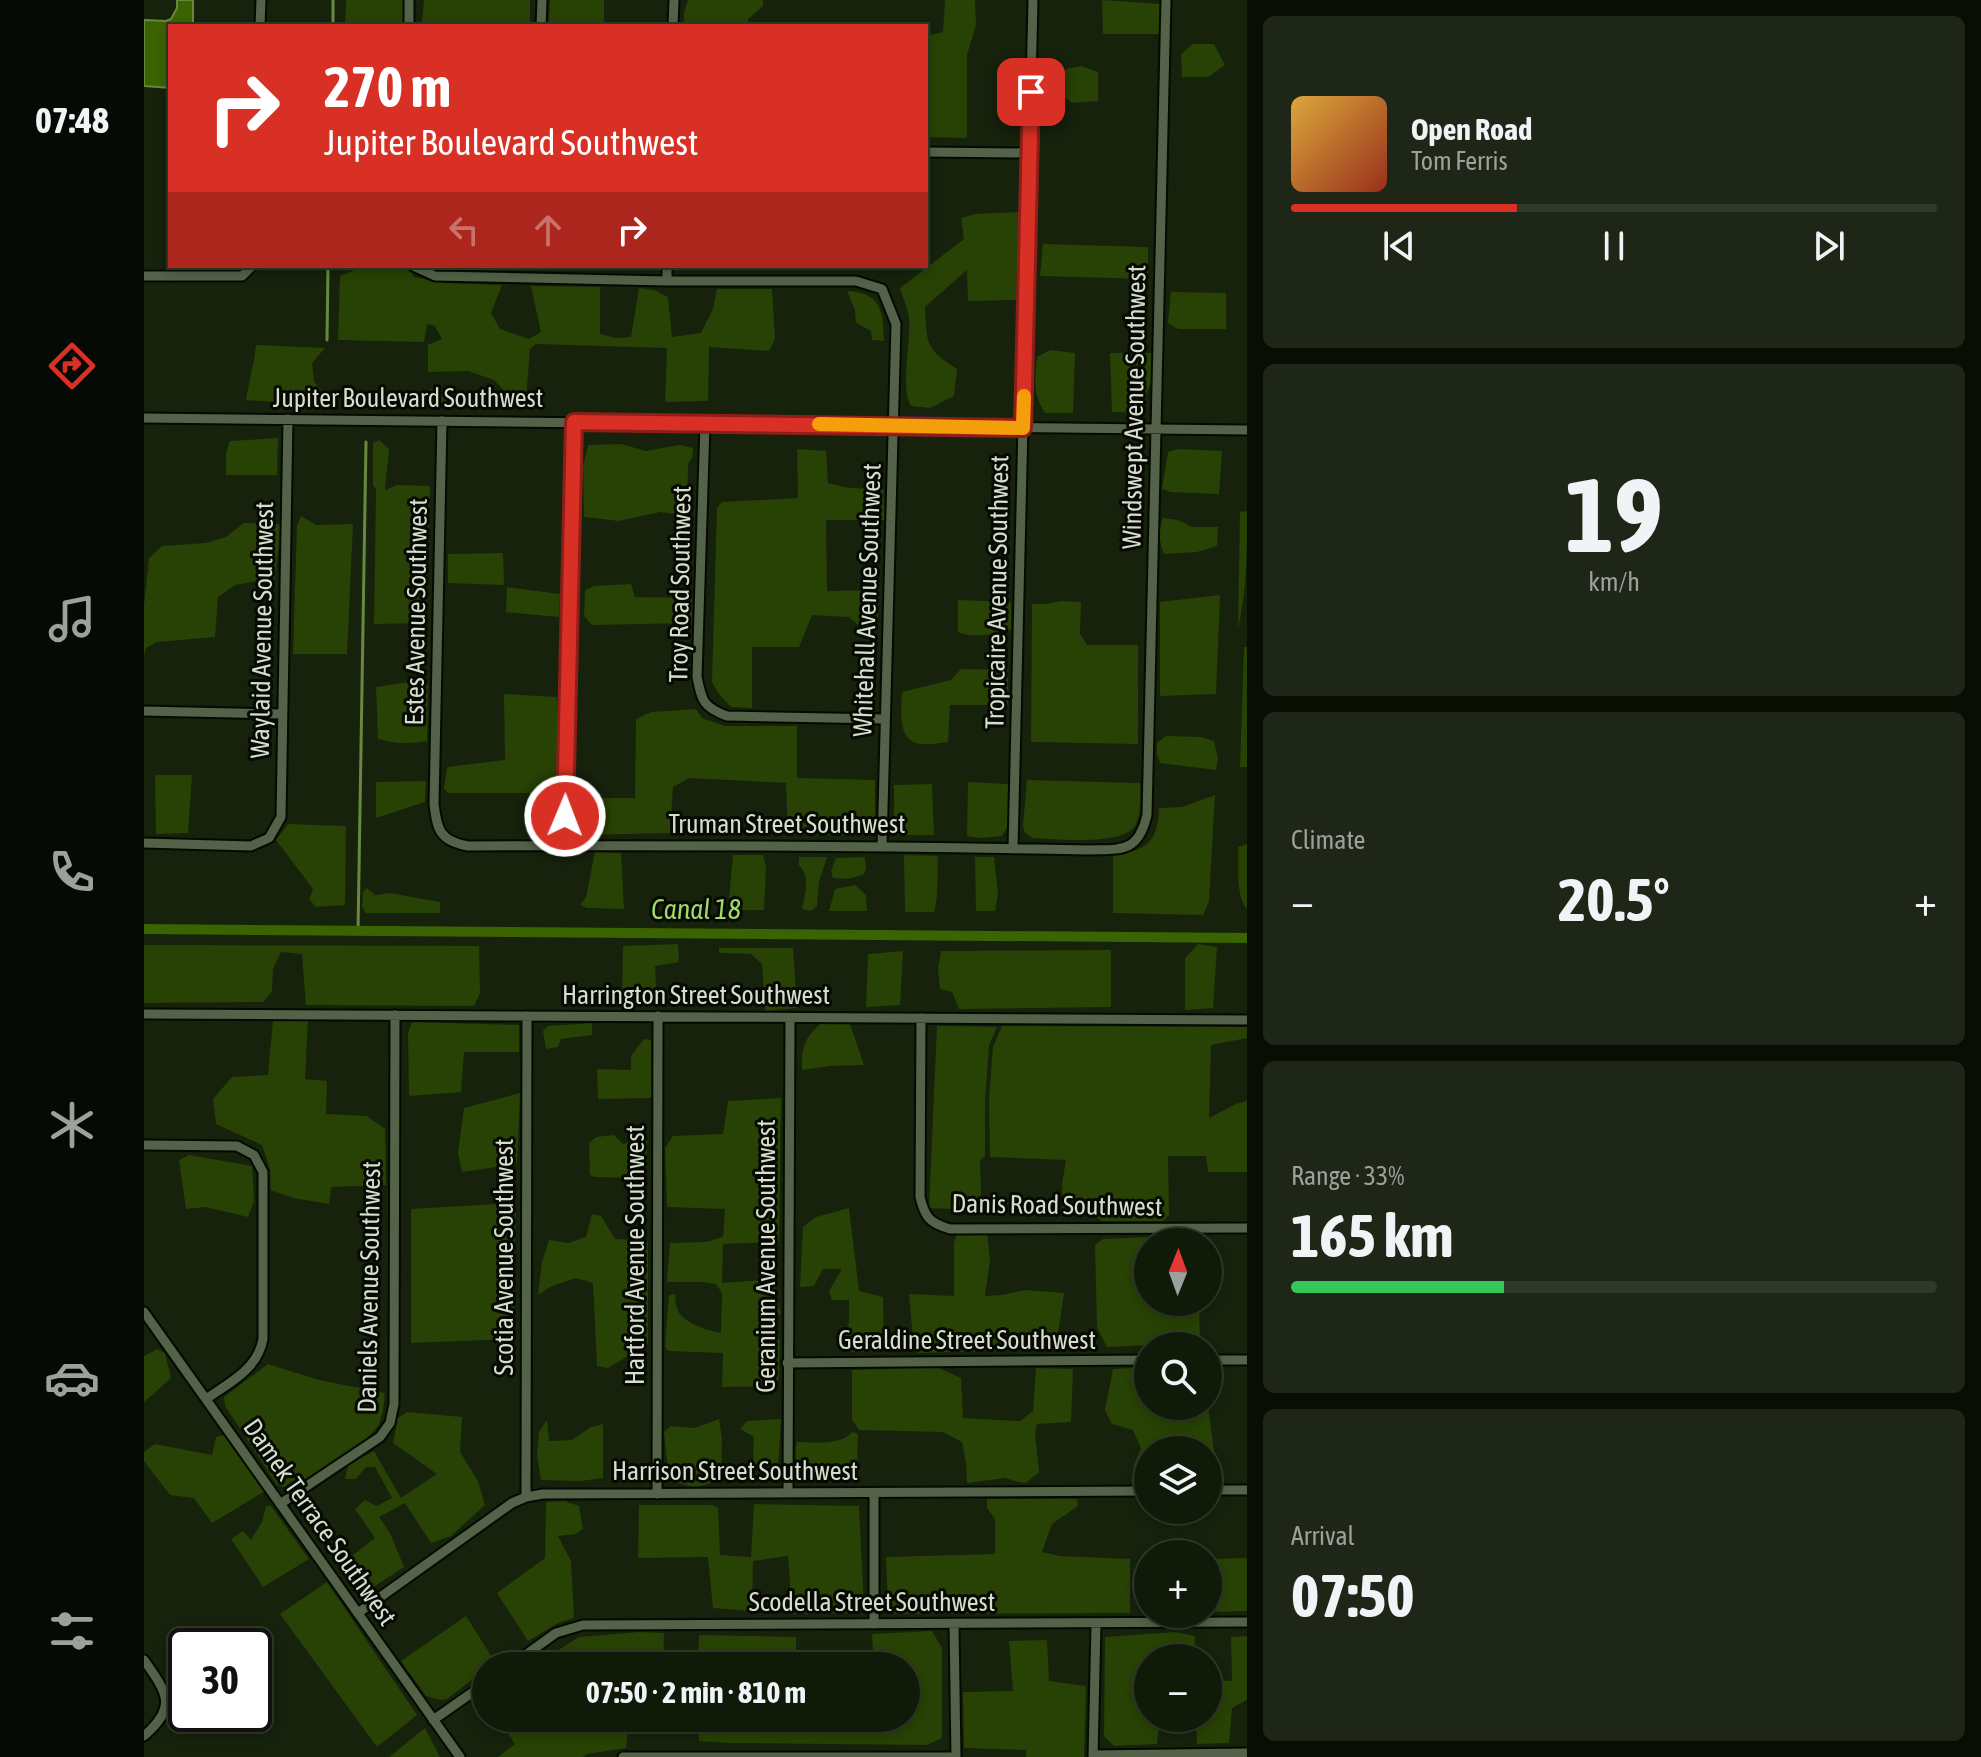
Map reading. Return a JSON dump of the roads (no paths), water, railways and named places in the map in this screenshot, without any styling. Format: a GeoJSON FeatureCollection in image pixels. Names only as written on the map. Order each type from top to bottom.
{"type":"FeatureCollection","features":[{"type":"Feature","properties":{"kind":"street"},"geometry":{"type":"LineString","coordinates":[[260,24],[261,0]]}},
{"type":"Feature","properties":{"kind":"street"},"geometry":{"type":"LineString","coordinates":[[409,0],[409,24]]}},
{"type":"Feature","properties":{"kind":"street"},"geometry":{"type":"LineString","coordinates":[[541,24],[542,0]]}},
{"type":"Feature","properties":{"kind":"street"},"geometry":{"type":"LineString","coordinates":[[673,24],[674,0]]}},
{"type":"Feature","properties":{"kind":"street","name":"Tropicaire Avenue Southwest"},"geometry":{"type":"LineString","coordinates":[[1013,849],[1033,0]]}},
{"type":"Feature","properties":{"kind":"street","name":"Windswept Avenue Southwest"},"geometry":{"type":"LineString","coordinates":[[1147,815],[1166,0]]}},
{"type":"Feature","properties":{"kind":"street"},"geometry":{"type":"LineString","coordinates":[[928,152],[1029,153]]}},
{"type":"Feature","properties":{"kind":"street"},"geometry":{"type":"LineString","coordinates":[[144,276],[242,276],[250,268]]}},
{"type":"Feature","properties":{"kind":"street"},"geometry":{"type":"LineString","coordinates":[[417,268],[435,276],[667,281],[667,268]]}},
{"type":"Feature","properties":{"kind":"street"},"geometry":{"type":"LineString","coordinates":[[537,268],[537,278]]}},
{"type":"Feature","properties":{"kind":"street","name":"Whitehall Avenue Southwest"},"geometry":{"type":"LineString","coordinates":[[667,281],[856,281],[882,289],[896,324],[882,846]]}},
{"type":"Feature","properties":{"kind":"street","name":"Jupiter Boulevard Southwest"},"geometry":{"type":"LineString","coordinates":[[144,418],[1247,430]]}},
{"type":"Feature","properties":{"kind":"street","name":"Waylaid Avenue Southwest"},"geometry":{"type":"LineString","coordinates":[[144,843],[251,846],[269,838],[281,817],[288,419]]}},
{"type":"Feature","properties":{"kind":"street","name":"Estes Avenue Southwest"},"geometry":{"type":"LineString","coordinates":[[434,804],[442,421]]}},
{"type":"Feature","properties":{"kind":"street"},"geometry":{"type":"LineString","coordinates":[[564,845],[574,422]]}},
{"type":"Feature","properties":{"kind":"street","name":"Troy Road Southwest"},"geometry":{"type":"LineString","coordinates":[[705,423],[697,674],[701,697],[710,709],[727,716],[885,719]]}},
{"type":"Feature","properties":{"kind":"street"},"geometry":{"type":"LineString","coordinates":[[144,711],[282,714]]}},
{"type":"Feature","properties":{"kind":"street","name":"Truman Street Southwest"},"geometry":{"type":"LineString","coordinates":[[434,804],[441,836],[454,844],[468,846],[1119,849],[1133,843],[1143,833],[1147,815]]}},
{"type":"Feature","properties":{"kind":"street","name":"Harrington Street Southwest"},"geometry":{"type":"LineString","coordinates":[[144,1014],[1247,1020]]}},
{"type":"Feature","properties":{"kind":"street","name":"Daniels Avenue Southwest"},"geometry":{"type":"LineString","coordinates":[[280,1504],[380,1437],[390,1423],[394,1404],[395,1015]]}},
{"type":"Feature","properties":{"kind":"street","name":"Scotia Avenue Southwest"},"geometry":{"type":"LineString","coordinates":[[526,1497],[527,1016]]}},
{"type":"Feature","properties":{"kind":"street","name":"Hartford Avenue Southwest"},"geometry":{"type":"LineString","coordinates":[[657,1494],[658,1016]]}},
{"type":"Feature","properties":{"kind":"street","name":"Geranium Avenue Southwest"},"geometry":{"type":"LineString","coordinates":[[788,1493],[790,1018]]}},
{"type":"Feature","properties":{"kind":"street","name":"Danis Road Southwest"},"geometry":{"type":"LineString","coordinates":[[921,1018],[920,1197],[923,1211],[934,1224],[950,1229],[1247,1228]]}},
{"type":"Feature","properties":{"kind":"street"},"geometry":{"type":"LineString","coordinates":[[144,1145],[237,1146],[254,1155],[263,1172],[263,1341],[260,1355],[248,1369],[206,1399]]}},
{"type":"Feature","properties":{"kind":"street","name":"Damek Terrace Southwest"},"geometry":{"type":"LineString","coordinates":[[144,1312],[460,1757]]}},
{"type":"Feature","properties":{"kind":"street","name":"Geraldine Street Southwest"},"geometry":{"type":"LineString","coordinates":[[787,1363],[1134,1360]]}},
{"type":"Feature","properties":{"kind":"street"},"geometry":{"type":"LineString","coordinates":[[1222,1360],[1247,1360]]}},
{"type":"Feature","properties":{"kind":"street"},"geometry":{"type":"LineString","coordinates":[[1222,1490],[1247,1490]]}},
{"type":"Feature","properties":{"kind":"street","name":"Harrison Street Southwest"},"geometry":{"type":"LineString","coordinates":[[358,1613],[512,1503],[543,1494],[1134,1491]]}},
{"type":"Feature","properties":{"kind":"street"},"geometry":{"type":"LineString","coordinates":[[874,1493],[874,1624]]}},
{"type":"Feature","properties":{"kind":"street","name":"Scodella Street Southwest"},"geometry":{"type":"LineString","coordinates":[[530,1652],[556,1633],[583,1625],[1247,1622]]}},
{"type":"Feature","properties":{"kind":"street"},"geometry":{"type":"LineString","coordinates":[[623,1757],[956,1757],[954,1624]]}},
{"type":"Feature","properties":{"kind":"street"},"geometry":{"type":"LineString","coordinates":[[1096,1624],[1093,1756],[1247,1753]]}},
{"type":"Feature","properties":{"kind":"street"},"geometry":{"type":"LineString","coordinates":[[144,1660],[162,1686],[166,1709],[159,1722],[144,1736]]}},
{"type":"Feature","properties":{"kind":"street"},"geometry":{"type":"LineString","coordinates":[[433,1720],[472,1693]]}},
{"type":"Feature","properties":{"kind":"waterway"},"geometry":{"type":"LineString","coordinates":[[333,0],[333,24]]}},
{"type":"Feature","properties":{"kind":"waterway"},"geometry":{"type":"LineString","coordinates":[[327,340],[328,268]]}},
{"type":"Feature","properties":{"kind":"waterway"},"geometry":{"type":"LineString","coordinates":[[358,931],[366,442]]}},
{"type":"Feature","properties":{"kind":"waterway","name":"Canal 18"},"geometry":{"type":"LineString","coordinates":[[144,929],[1247,938]]}}]}
